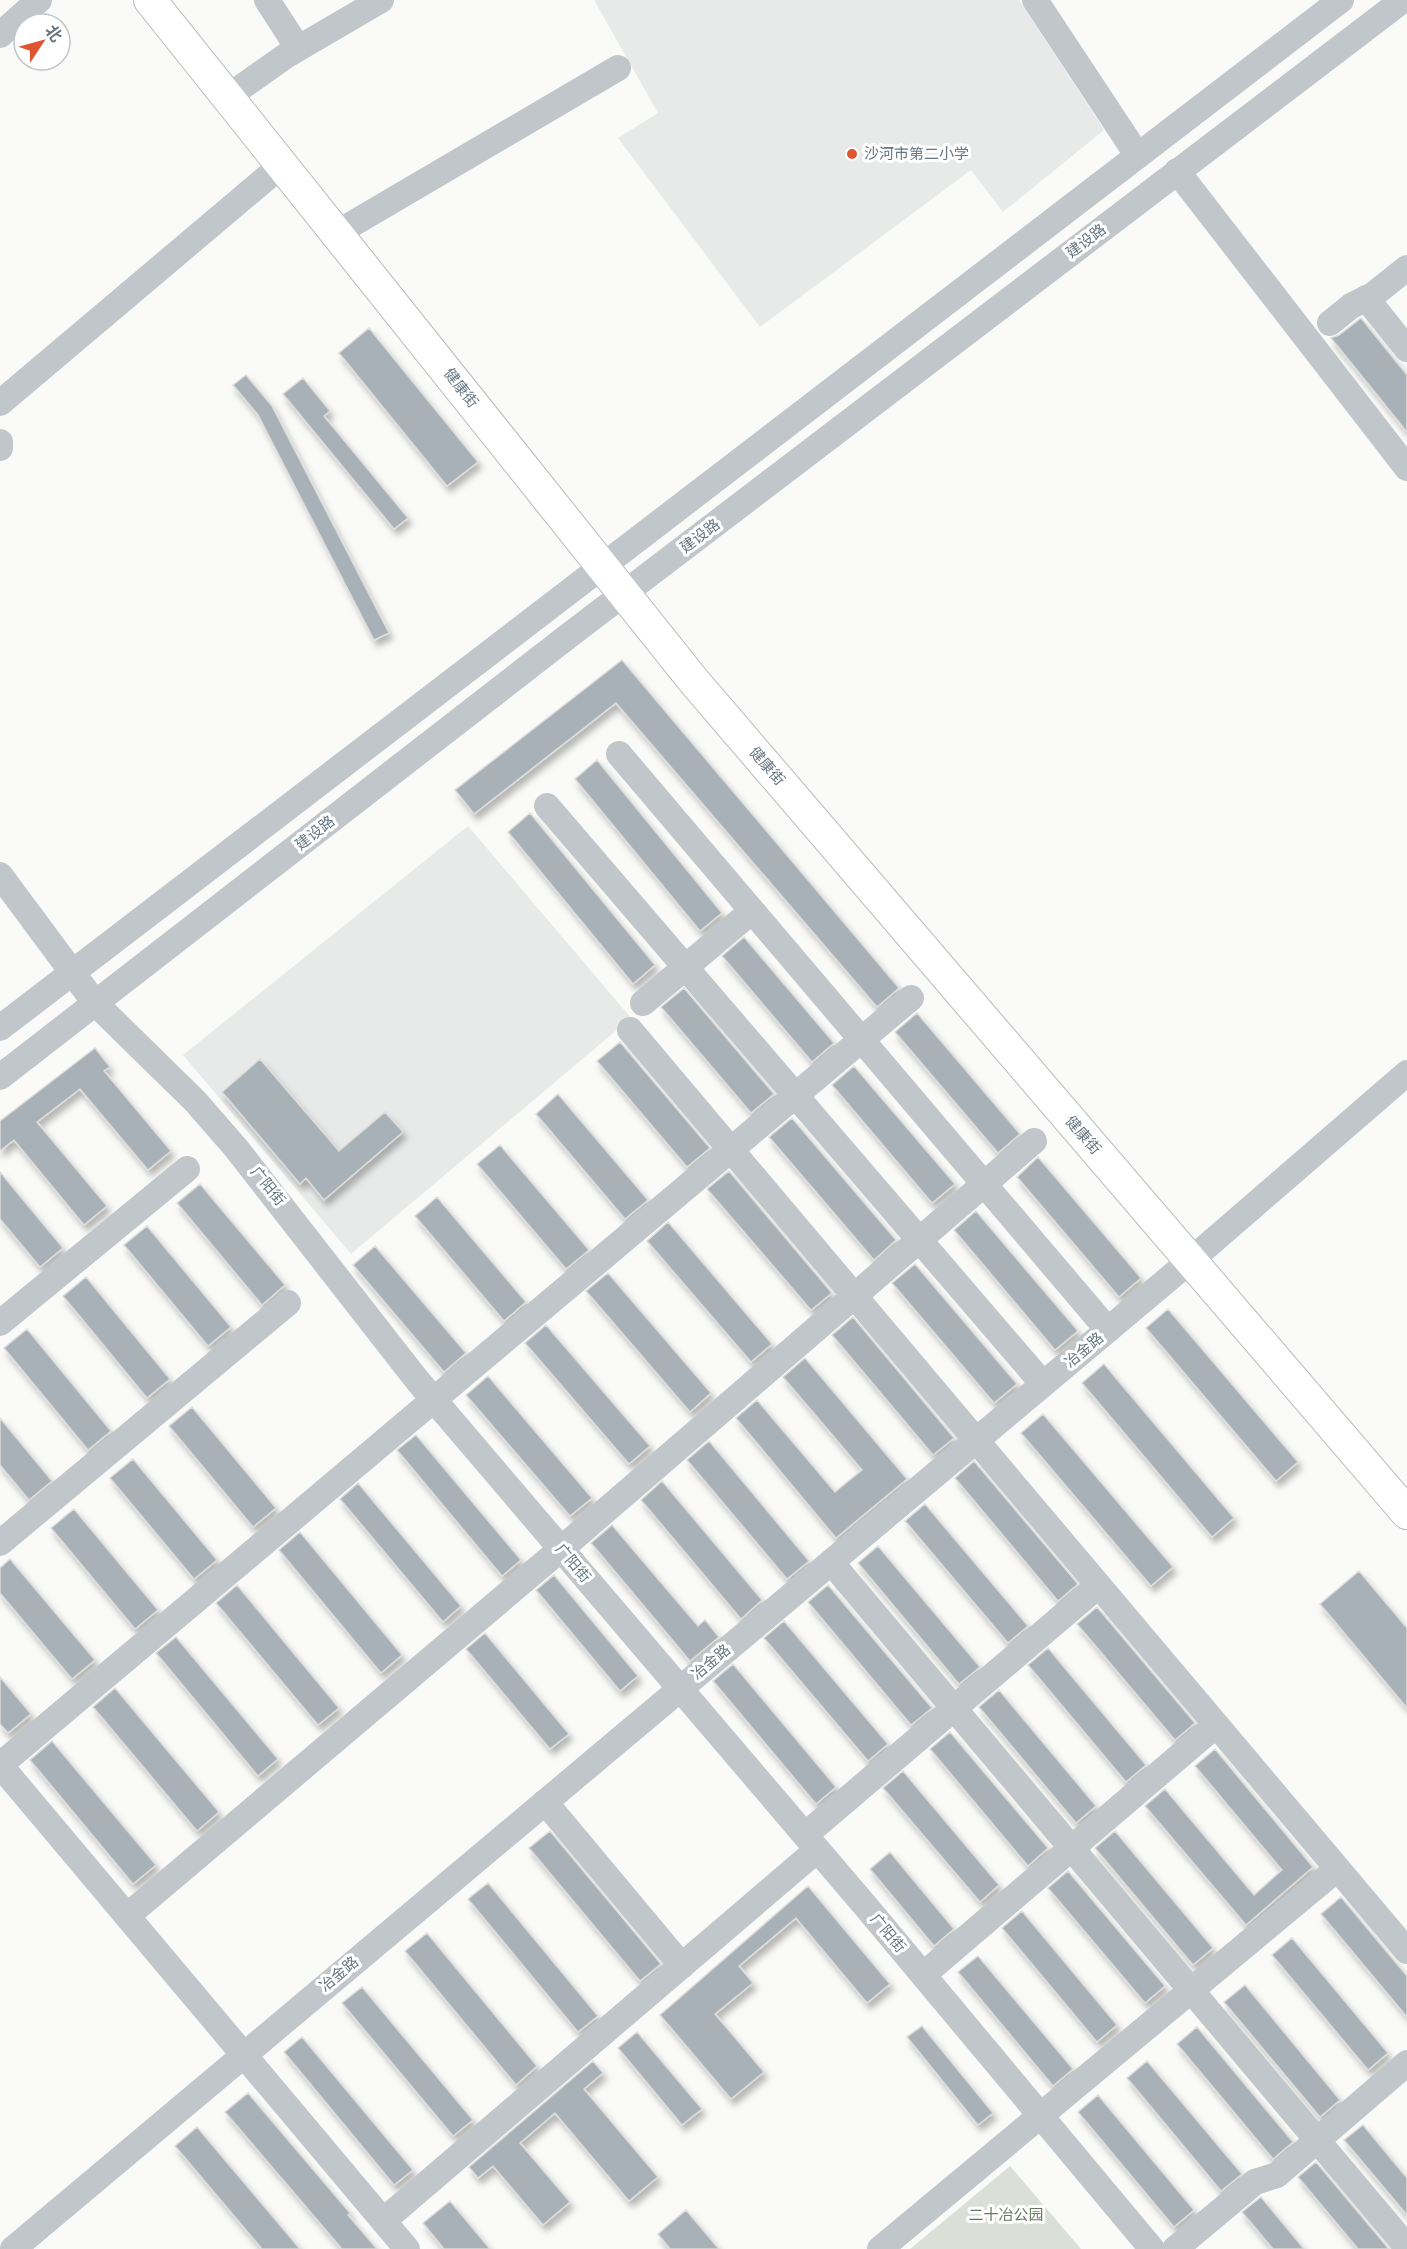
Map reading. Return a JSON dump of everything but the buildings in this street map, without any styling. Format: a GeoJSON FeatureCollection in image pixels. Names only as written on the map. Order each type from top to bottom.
{"type":"FeatureCollection","features":[{"type":"Feature","properties":{"kind":"main road","name":"健康街"},"geometry":{"type":"LineString","coordinates":[[150,0],[229,96],[693,680],[1407,1513]]}},
{"type":"Feature","properties":{"kind":"street"},"geometry":{"type":"LineString","coordinates":[[0,35],[39,0]]}},
{"type":"Feature","properties":{"kind":"street"},"geometry":{"type":"LineString","coordinates":[[267,0],[298,48]]}},
{"type":"Feature","properties":{"kind":"street"},"geometry":{"type":"LineString","coordinates":[[229,96],[298,48],[381,0]]}},
{"type":"Feature","properties":{"kind":"street"},"geometry":{"type":"LineString","coordinates":[[1035,0],[1138,156]]}},
{"type":"Feature","properties":{"kind":"street"},"geometry":{"type":"LineString","coordinates":[[0,1028],[1341,0]]}},
{"type":"Feature","properties":{"kind":"street","name":"建设路"},"geometry":{"type":"LineString","coordinates":[[0,1077],[624,594],[1403,0]]}},
{"type":"Feature","properties":{"kind":"street"},"geometry":{"type":"LineString","coordinates":[[337,232],[618,68]]}},
{"type":"Feature","properties":{"kind":"street"},"geometry":{"type":"LineString","coordinates":[[0,403],[283,164]]}},
{"type":"Feature","properties":{"kind":"street"},"geometry":{"type":"LineString","coordinates":[[1178,171],[1407,468]]}},
{"type":"Feature","properties":{"kind":"street"},"geometry":{"type":"LineString","coordinates":[[1330,323],[1407,268]]}},
{"type":"Feature","properties":{"kind":"street"},"geometry":{"type":"LineString","coordinates":[[1366,298],[1407,349]]}},
{"type":"Feature","properties":{"kind":"street"},"geometry":{"type":"LineString","coordinates":[[0,442],[0,448]]}},
{"type":"Feature","properties":{"kind":"street"},"geometry":{"type":"LineString","coordinates":[[619,754],[1108,1330]]}},
{"type":"Feature","properties":{"kind":"street"},"geometry":{"type":"LineString","coordinates":[[547,806],[1043,1384]]}},
{"type":"Feature","properties":{"kind":"street","name":"广阳街"},"geometry":{"type":"LineString","coordinates":[[0,875],[95,1003],[195,1101],[236,1148],[435,1400],[811,1842],[1152,2249]]}},
{"type":"Feature","properties":{"kind":"street"},"geometry":{"type":"LineString","coordinates":[[643,1003],[752,911]]}},
{"type":"Feature","properties":{"kind":"street"},"geometry":{"type":"LineString","coordinates":[[407,2249],[0,1765],[911,998]]}},
{"type":"Feature","properties":{"kind":"street"},"geometry":{"type":"LineString","coordinates":[[630,1030],[1407,1951]]}},
{"type":"Feature","properties":{"kind":"street","name":"冶金路"},"geometry":{"type":"LineString","coordinates":[[13,2249],[1191,1260],[1407,1073]]}},
{"type":"Feature","properties":{"kind":"street"},"geometry":{"type":"LineString","coordinates":[[127,1917],[561,1549],[1034,1141]]}},
{"type":"Feature","properties":{"kind":"street"},"geometry":{"type":"LineString","coordinates":[[0,1323],[187,1169]]}},
{"type":"Feature","properties":{"kind":"street"},"geometry":{"type":"LineString","coordinates":[[0,1543],[288,1303]]}},
{"type":"Feature","properties":{"kind":"street"},"geometry":{"type":"LineString","coordinates":[[831,1562],[1407,2247]]}},
{"type":"Feature","properties":{"kind":"street"},"geometry":{"type":"LineString","coordinates":[[383,2221],[682,1966],[954,1708],[1098,1586]]}},
{"type":"Feature","properties":{"kind":"street"},"geometry":{"type":"LineString","coordinates":[[923,1975],[1216,1725]]}},
{"type":"Feature","properties":{"kind":"street"},"geometry":{"type":"LineString","coordinates":[[545,1802],[682,1966]]}},
{"type":"Feature","properties":{"kind":"street"},"geometry":{"type":"LineString","coordinates":[[880,2249],[1337,1869]]}},
{"type":"Feature","properties":{"kind":"street"},"geometry":{"type":"LineString","coordinates":[[1175,2249],[1256,2182],[1277,2175],[1407,2063]]}},
{"type":"Feature","properties":{"kind":"shaded area","name":"沙河市第二小学"},"geometry":{"type":"Polygon","coordinates":[[[594,0],[1019,0],[1104,130],[1003,212],[971,170],[760,327],[618,138],[658,113],[594,0]]]}},
{"type":"Feature","properties":{"kind":"shaded area"},"geometry":{"type":"Polygon","coordinates":[[[468,826],[631,1018],[351,1254],[183,1055],[468,826]]]}},
{"type":"Feature","properties":{"kind":"green space","name":"二十冶公园"},"geometry":{"type":"Polygon","coordinates":[[[1010,2166],[1081,2249],[910,2249],[1010,2166]]]}},
{"type":"Feature","properties":{"kind":"place","name":"沙河市第二小学"},"geometry":{"type":"Point","coordinates":[852,154]}}]}
